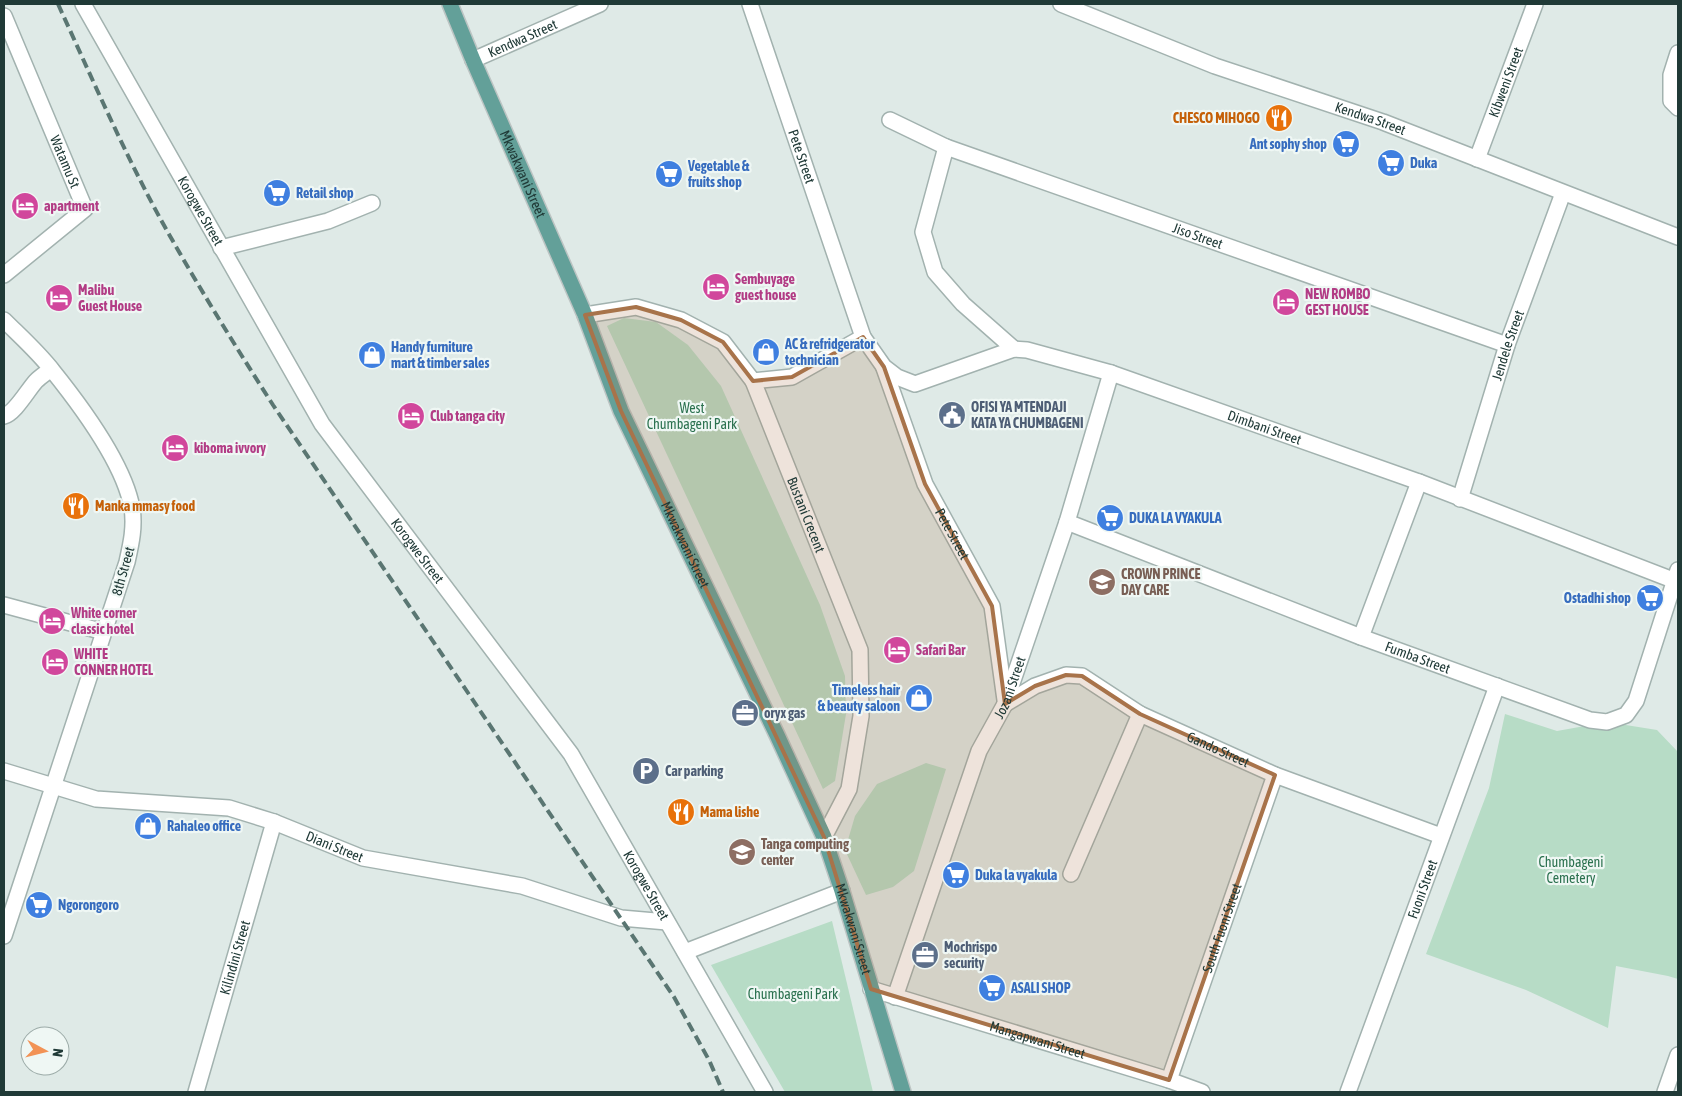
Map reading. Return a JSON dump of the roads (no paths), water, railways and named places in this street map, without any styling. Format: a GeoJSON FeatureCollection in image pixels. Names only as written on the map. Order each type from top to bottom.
{"type":"FeatureCollection","features":[{"type":"Feature","properties":{"kind":"main road","name":"Mkwakwani Street"},"geometry":{"type":"LineString","coordinates":[[450,4],[584,315],[621,410],[824,837],[903,1092]]}},
{"type":"Feature","properties":{"kind":"street","name":"Korogwe Street"},"geometry":{"type":"LineString","coordinates":[[83,4],[322,424],[571,754],[765,1092]]}},
{"type":"Feature","properties":{"kind":"street","name":"Kendwa Street"},"geometry":{"type":"LineString","coordinates":[[473,60],[600,4]]}},
{"type":"Feature","properties":{"kind":"street","name":"Pete Street"},"geometry":{"type":"LineString","coordinates":[[750,4],[862,337]]}},
{"type":"Feature","properties":{"kind":"street","name":"Kendwa Street"},"geometry":{"type":"LineString","coordinates":[[1061,4],[1215,66],[1383,122],[1678,237]]}},
{"type":"Feature","properties":{"kind":"street","name":"Kibweni Street"},"geometry":{"type":"LineString","coordinates":[[1477,159],[1535,4]]}},
{"type":"Feature","properties":{"kind":"street","name":"Watamu St"},"geometry":{"type":"LineString","coordinates":[[4,16],[85,209],[4,275]]}},
{"type":"Feature","properties":{"kind":"street"},"geometry":{"type":"LineString","coordinates":[[1678,54],[1671,74],[1671,101],[1678,108]]}},
{"type":"Feature","properties":{"kind":"street","name":"Jiso Street"},"geometry":{"type":"LineString","coordinates":[[890,120],[946,147],[1507,345]]}},
{"type":"Feature","properties":{"kind":"street"},"geometry":{"type":"LineString","coordinates":[[946,147],[923,232],[935,272],[962,304],[1014,349]]}},
{"type":"Feature","properties":{"kind":"street","name":"Jendele Street"},"geometry":{"type":"LineString","coordinates":[[1460,499],[1507,345],[1563,193]]}},
{"type":"Feature","properties":{"kind":"street"},"geometry":{"type":"LineString","coordinates":[[221,248],[328,221],[372,203]]}},
{"type":"Feature","properties":{"kind":"street","name":"Bustani Crecent"},"geometry":{"type":"LineString","coordinates":[[584,315],[636,307],[681,320],[723,342],[753,381],[860,650],[861,716],[849,790],[824,837]]}},
{"type":"Feature","properties":{"kind":"street","name":"8th Street"},"geometry":{"type":"LineString","coordinates":[[4,320],[51,369],[98,433],[120,471],[132,508],[133,533],[127,562],[4,936]]}},
{"type":"Feature","properties":{"kind":"street"},"geometry":{"type":"LineString","coordinates":[[753,381],[792,377],[862,337]]}},
{"type":"Feature","properties":{"kind":"street","name":"Dimbani Street"},"geometry":{"type":"LineString","coordinates":[[862,337],[884,367],[897,377],[915,384],[1014,349],[1027,350],[1111,373],[1418,482],[1677,577]]}},
{"type":"Feature","properties":{"kind":"street","name":"Pete Street"},"geometry":{"type":"LineString","coordinates":[[884,367],[926,484],[992,606],[1005,704]]}},
{"type":"Feature","properties":{"kind":"street"},"geometry":{"type":"LineString","coordinates":[[4,416],[12,412],[36,381],[51,369]]}},
{"type":"Feature","properties":{"kind":"street","name":"Jozani Street"},"geometry":{"type":"LineString","coordinates":[[895,997],[979,751],[1005,704],[1068,522],[1111,373]]}},
{"type":"Feature","properties":{"kind":"street"},"geometry":{"type":"LineString","coordinates":[[1361,637],[1418,482]]}},
{"type":"Feature","properties":{"kind":"street","name":"Fumba Street"},"geometry":{"type":"LineString","coordinates":[[1068,522],[1361,637],[1590,720],[1607,722],[1626,715],[1636,701],[1677,577]]}},
{"type":"Feature","properties":{"kind":"street"},"geometry":{"type":"LineString","coordinates":[[4,605],[104,632]]}},
{"type":"Feature","properties":{"kind":"street","name":"Gando Street"},"geometry":{"type":"LineString","coordinates":[[1005,704],[1035,686],[1066,675],[1082,676],[1140,714],[1275,775],[1442,836]]}},
{"type":"Feature","properties":{"kind":"street","name":"Fuoni Street"},"geometry":{"type":"LineString","coordinates":[[1348,1092],[1497,686]]}},
{"type":"Feature","properties":{"kind":"street"},"geometry":{"type":"LineString","coordinates":[[1071,874],[1140,714]]}},
{"type":"Feature","properties":{"kind":"street","name":"Diani Street"},"geometry":{"type":"LineString","coordinates":[[4,771],[96,799],[229,808],[274,822],[363,858],[522,886],[621,918],[667,922]]}},
{"type":"Feature","properties":{"kind":"street","name":"South Fuoni Street"},"geometry":{"type":"LineString","coordinates":[[1169,1080],[1275,775]]}},
{"type":"Feature","properties":{"kind":"street","name":"Kilindini Street"},"geometry":{"type":"LineString","coordinates":[[196,1092],[274,822]]}},
{"type":"Feature","properties":{"kind":"street"},"geometry":{"type":"LineString","coordinates":[[685,952],[842,891]]}},
{"type":"Feature","properties":{"kind":"street","name":"Mangapwani Street"},"geometry":{"type":"LineString","coordinates":[[872,989],[1169,1080],[1202,1092]]}},
{"type":"Feature","properties":{"kind":"street"},"geometry":{"type":"LineString","coordinates":[[1665,1092],[1678,1056]]}},
{"type":"Feature","properties":{"kind":"railway"},"geometry":{"type":"LineString","coordinates":[[58,4],[147,194],[174,244],[216,313],[273,405],[674,997],[709,1060],[723,1092]]}},
{"type":"Feature","properties":{"kind":"place","name":"CHESCO MIHOGO"},"geometry":{"type":"Point","coordinates":[1279,118]}},
{"type":"Feature","properties":{"kind":"place","name":"Ant sophy shop"},"geometry":{"type":"Point","coordinates":[1346,144]}},
{"type":"Feature","properties":{"kind":"place","name":"Duka"},"geometry":{"type":"Point","coordinates":[1391,163]}},
{"type":"Feature","properties":{"kind":"place","name":"Vegetable & fruits shop"},"geometry":{"type":"Point","coordinates":[669,174]}},
{"type":"Feature","properties":{"kind":"place","name":"Retail shop"},"geometry":{"type":"Point","coordinates":[277,193]}},
{"type":"Feature","properties":{"kind":"place","name":"apartment"},"geometry":{"type":"Point","coordinates":[25,206]}},
{"type":"Feature","properties":{"kind":"place","name":"Sembuyage guest house"},"geometry":{"type":"Point","coordinates":[716,287]}},
{"type":"Feature","properties":{"kind":"place","name":"Malibu Guest House"},"geometry":{"type":"Point","coordinates":[59,298]}},
{"type":"Feature","properties":{"kind":"place","name":"NEW ROMBO GEST HOUSE"},"geometry":{"type":"Point","coordinates":[1286,302]}},
{"type":"Feature","properties":{"kind":"place","name":"AC & refridgerator technician"},"geometry":{"type":"Point","coordinates":[766,352]}},
{"type":"Feature","properties":{"kind":"place","name":"Handy furniture mart & timber sales"},"geometry":{"type":"Point","coordinates":[372,355]}},
{"type":"Feature","properties":{"kind":"place","name":"OFISI YA MTENDAJI KATA YA CHUMBAGENI"},"geometry":{"type":"Point","coordinates":[952,415]}},
{"type":"Feature","properties":{"kind":"place","name":"Club tanga city"},"geometry":{"type":"Point","coordinates":[411,416]}},
{"type":"Feature","properties":{"kind":"place","name":"kiboma ivvory"},"geometry":{"type":"Point","coordinates":[175,448]}},
{"type":"Feature","properties":{"kind":"place","name":"Manka mmasy food"},"geometry":{"type":"Point","coordinates":[76,506]}},
{"type":"Feature","properties":{"kind":"place","name":"DUKA LA VYAKULA"},"geometry":{"type":"Point","coordinates":[1110,518]}},
{"type":"Feature","properties":{"kind":"place","name":"CROWN PRINCE DAY CARE"},"geometry":{"type":"Point","coordinates":[1102,582]}},
{"type":"Feature","properties":{"kind":"place","name":"Ostadhi shop"},"geometry":{"type":"Point","coordinates":[1650,598]}},
{"type":"Feature","properties":{"kind":"place","name":"White corner classic hotel"},"geometry":{"type":"Point","coordinates":[52,621]}},
{"type":"Feature","properties":{"kind":"place","name":"Safari Bar"},"geometry":{"type":"Point","coordinates":[897,650]}},
{"type":"Feature","properties":{"kind":"place","name":"WHITE CONNER HOTEL"},"geometry":{"type":"Point","coordinates":[55,662]}},
{"type":"Feature","properties":{"kind":"place","name":"Timeless hair & beauty saloon"},"geometry":{"type":"Point","coordinates":[919,698]}},
{"type":"Feature","properties":{"kind":"place","name":"oryx gas"},"geometry":{"type":"Point","coordinates":[745,713]}},
{"type":"Feature","properties":{"kind":"place","name":"Car parking"},"geometry":{"type":"Point","coordinates":[646,771]}},
{"type":"Feature","properties":{"kind":"place","name":"Mama lishe"},"geometry":{"type":"Point","coordinates":[681,812]}},
{"type":"Feature","properties":{"kind":"place","name":"Rahaleo office"},"geometry":{"type":"Point","coordinates":[148,826]}},
{"type":"Feature","properties":{"kind":"place","name":"Tanga computing center"},"geometry":{"type":"Point","coordinates":[742,852]}},
{"type":"Feature","properties":{"kind":"place","name":"Duka la vyakula"},"geometry":{"type":"Point","coordinates":[956,875]}},
{"type":"Feature","properties":{"kind":"place","name":"Ngorongoro"},"geometry":{"type":"Point","coordinates":[39,905]}},
{"type":"Feature","properties":{"kind":"place","name":"Mochrispo security"},"geometry":{"type":"Point","coordinates":[925,955]}},
{"type":"Feature","properties":{"kind":"place","name":"ASALI SHOP"},"geometry":{"type":"Point","coordinates":[992,988]}},
{"type":"Feature","properties":{"kind":"park label","name":"West Chumbageni Park"},"geometry":{"type":"Point","coordinates":[692,416]}},
{"type":"Feature","properties":{"kind":"park label","name":"Chumbageni Cemetery"},"geometry":{"type":"Point","coordinates":[1571,870]}},
{"type":"Feature","properties":{"kind":"park label","name":"Chumbageni Park"},"geometry":{"type":"Point","coordinates":[793,994]}}]}
